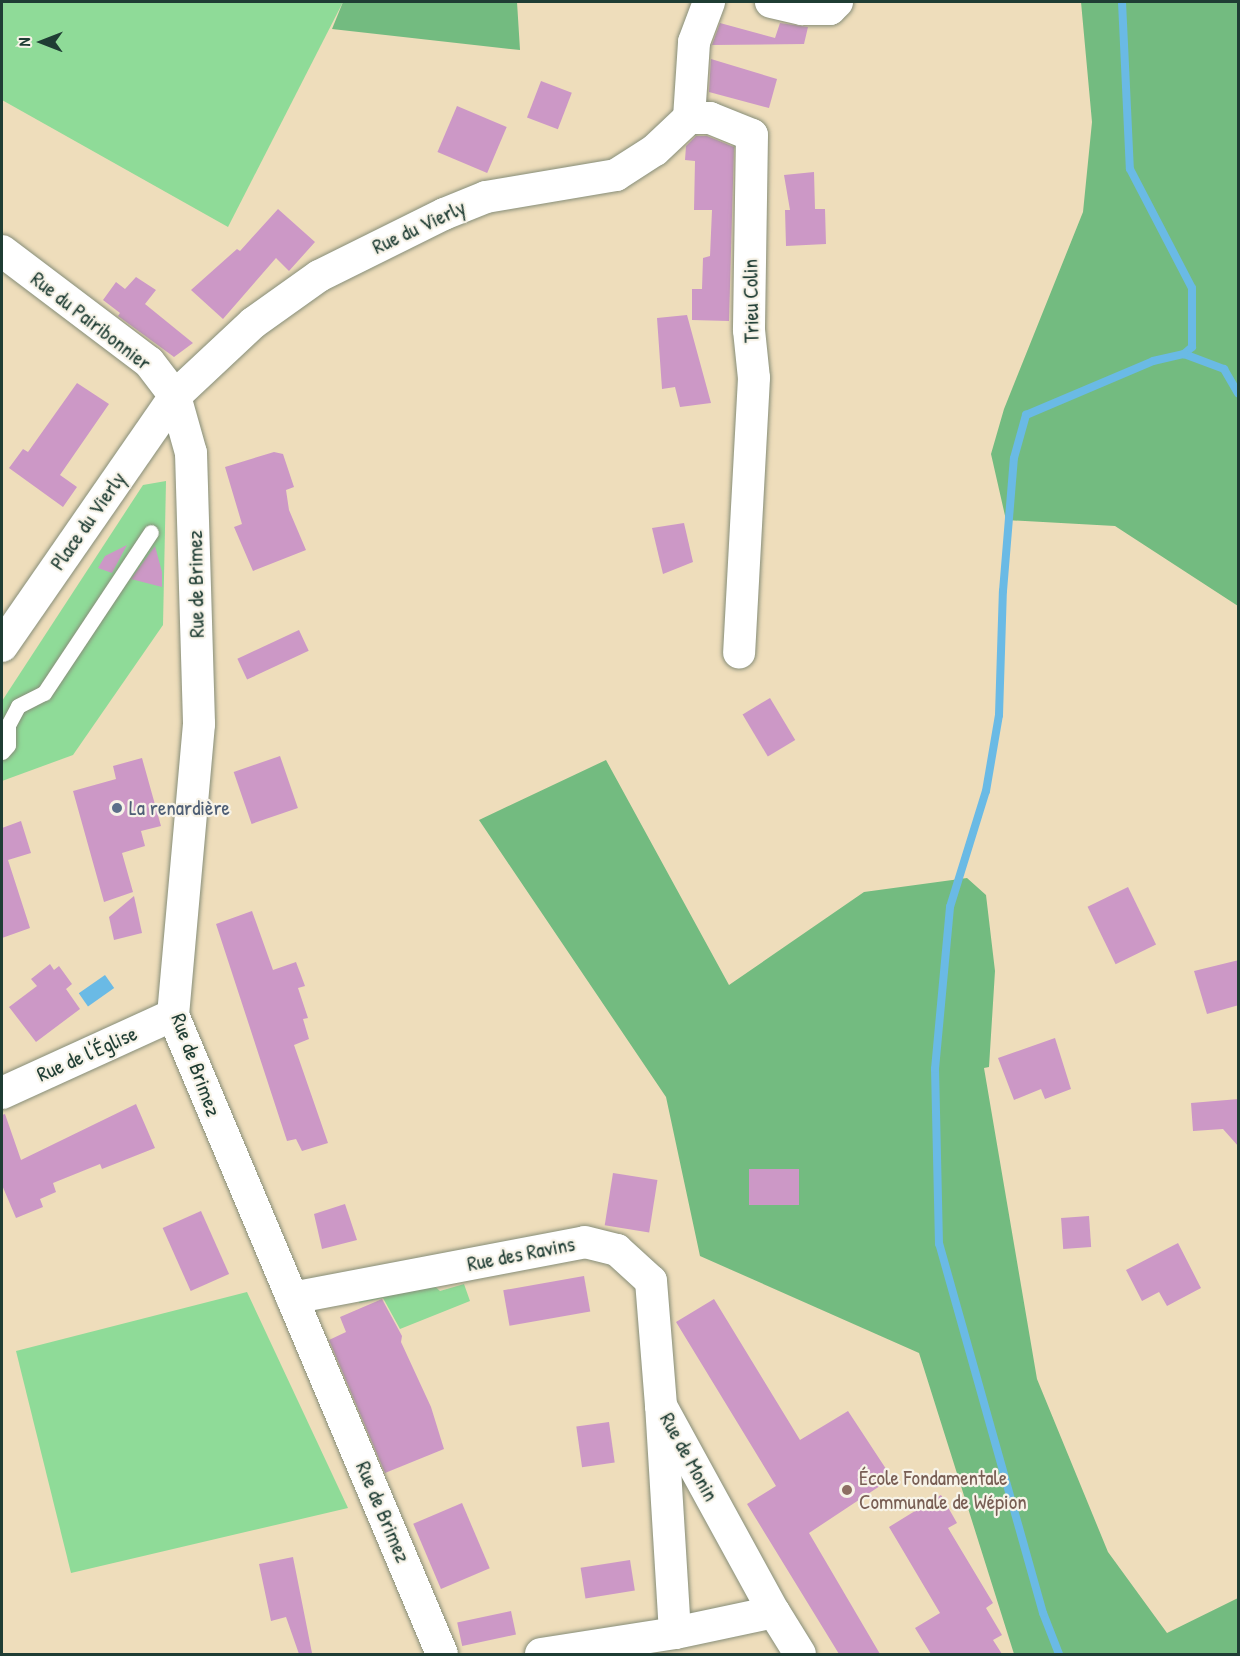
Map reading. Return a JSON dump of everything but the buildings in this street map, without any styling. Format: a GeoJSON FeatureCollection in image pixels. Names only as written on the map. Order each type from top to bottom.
{"type":"FeatureCollection","features":[{"type":"Feature","properties":{"kind":"street"},"geometry":{"type":"LineString","coordinates":[[689,118],[694,42],[709,2]]}},
{"type":"Feature","properties":{"kind":"street"},"geometry":{"type":"LineString","coordinates":[[771,2],[802,9],[830,9],[837,2]]}},
{"type":"Feature","properties":{"kind":"street","name":"Trieu Colin"},"geometry":{"type":"LineString","coordinates":[[689,118],[710,117],[752,135],[749,330],[754,378],[739,653]]}},
{"type":"Feature","properties":{"kind":"street","name":"Rue du Vierly"},"geometry":{"type":"LineString","coordinates":[[175,396],[253,323],[319,276],[393,237],[486,197],[616,175],[655,150],[689,118]]}},
{"type":"Feature","properties":{"kind":"street","name":"Rue du Pairibonnier"},"geometry":{"type":"LineString","coordinates":[[2,251],[148,362],[175,396]]}},
{"type":"Feature","properties":{"kind":"street","name":"Place du Vierly"},"geometry":{"type":"LineString","coordinates":[[2,646],[175,396]]}},
{"type":"Feature","properties":{"kind":"street","name":"Rue de Brimez"},"geometry":{"type":"LineString","coordinates":[[175,396],[191,453],[199,724],[173,1015],[442,1654]]}},
{"type":"Feature","properties":{"kind":"street","name":"Rue de l'Église"},"geometry":{"type":"LineString","coordinates":[[2,1093],[173,1015]]}},
{"type":"Feature","properties":{"kind":"street","name":"Rue des Ravins"},"geometry":{"type":"LineString","coordinates":[[292,1298],[585,1242],[617,1250],[638,1265],[651,1281],[661,1406]]}},
{"type":"Feature","properties":{"kind":"street","name":"Rue de Monin"},"geometry":{"type":"LineString","coordinates":[[661,1406],[774,1612],[800,1654]]}},
{"type":"Feature","properties":{"kind":"street","name":"Rue de Monin"},"geometry":{"type":"LineString","coordinates":[[661,1406],[675,1633]]}},
{"type":"Feature","properties":{"kind":"street"},"geometry":{"type":"LineString","coordinates":[[541,1654],[675,1633],[774,1612]]}},
{"type":"Feature","properties":{"kind":"lane"},"geometry":{"type":"LineString","coordinates":[[2,752],[8,745],[8,725],[18,706],[44,693],[134,563],[151,532]]}},
{"type":"Feature","properties":{"kind":"green space"},"geometry":{"type":"Polygon","coordinates":[[[2,2],[343,2],[228,227],[2,100],[2,2]]]}},
{"type":"Feature","properties":{"kind":"green space"},"geometry":{"type":"Polygon","coordinates":[[[343,2],[517,2],[520,50],[332,29],[343,2]]]}},
{"type":"Feature","properties":{"kind":"green space"},"geometry":{"type":"Polygon","coordinates":[[[1081,2],[1238,2],[1238,606],[1115,526],[1006,520],[991,454],[1004,409],[1083,212],[1092,122],[1081,2]]]}},
{"type":"Feature","properties":{"kind":"green space"},"geometry":{"type":"Polygon","coordinates":[[[166,481],[163,625],[73,755],[2,781],[2,701],[143,485],[166,481]]]}},
{"type":"Feature","properties":{"kind":"green space"},"geometry":{"type":"Polygon","coordinates":[[[606,760],[729,985],[864,892],[967,878],[986,895],[995,971],[989,1067],[984,1068],[1037,1379],[1108,1552],[1167,1633],[1238,1598],[1238,1654],[1014,1654],[919,1353],[700,1256],[666,1097],[479,820],[606,760]]]}},
{"type":"Feature","properties":{"kind":"green space"},"geometry":{"type":"Polygon","coordinates":[[[429,1281],[440,1291],[464,1284],[470,1301],[400,1329],[383,1298],[359,1303],[357,1296],[429,1281]]]}},
{"type":"Feature","properties":{"kind":"green space"},"geometry":{"type":"Polygon","coordinates":[[[247,1292],[348,1508],[71,1573],[16,1351],[247,1292]]]}},
{"type":"Feature","properties":{"kind":"water"},"geometry":{"type":"Polygon","coordinates":[[[105,975],[114,988],[88,1006],[79,993],[105,975]]]}},
{"type":"Feature","properties":{"kind":"waterway"},"geometry":{"type":"LineString","coordinates":[[1122,2],[1130,169],[1192,288],[1192,347],[1184,354],[1224,369],[1238,393]]}},
{"type":"Feature","properties":{"kind":"waterway"},"geometry":{"type":"LineString","coordinates":[[1059,1654],[1043,1613],[939,1244],[935,1069],[950,907],[986,791],[999,715],[1003,591],[1014,458],[1026,415],[1153,361],[1184,354]]}},
{"type":"Feature","properties":{"kind":"place","name":"La renardière"},"geometry":{"type":"Point","coordinates":[117,808]}},
{"type":"Feature","properties":{"kind":"place","name":"École Fondamentale Communale de Wépion"},"geometry":{"type":"Point","coordinates":[847,1490]}}]}
